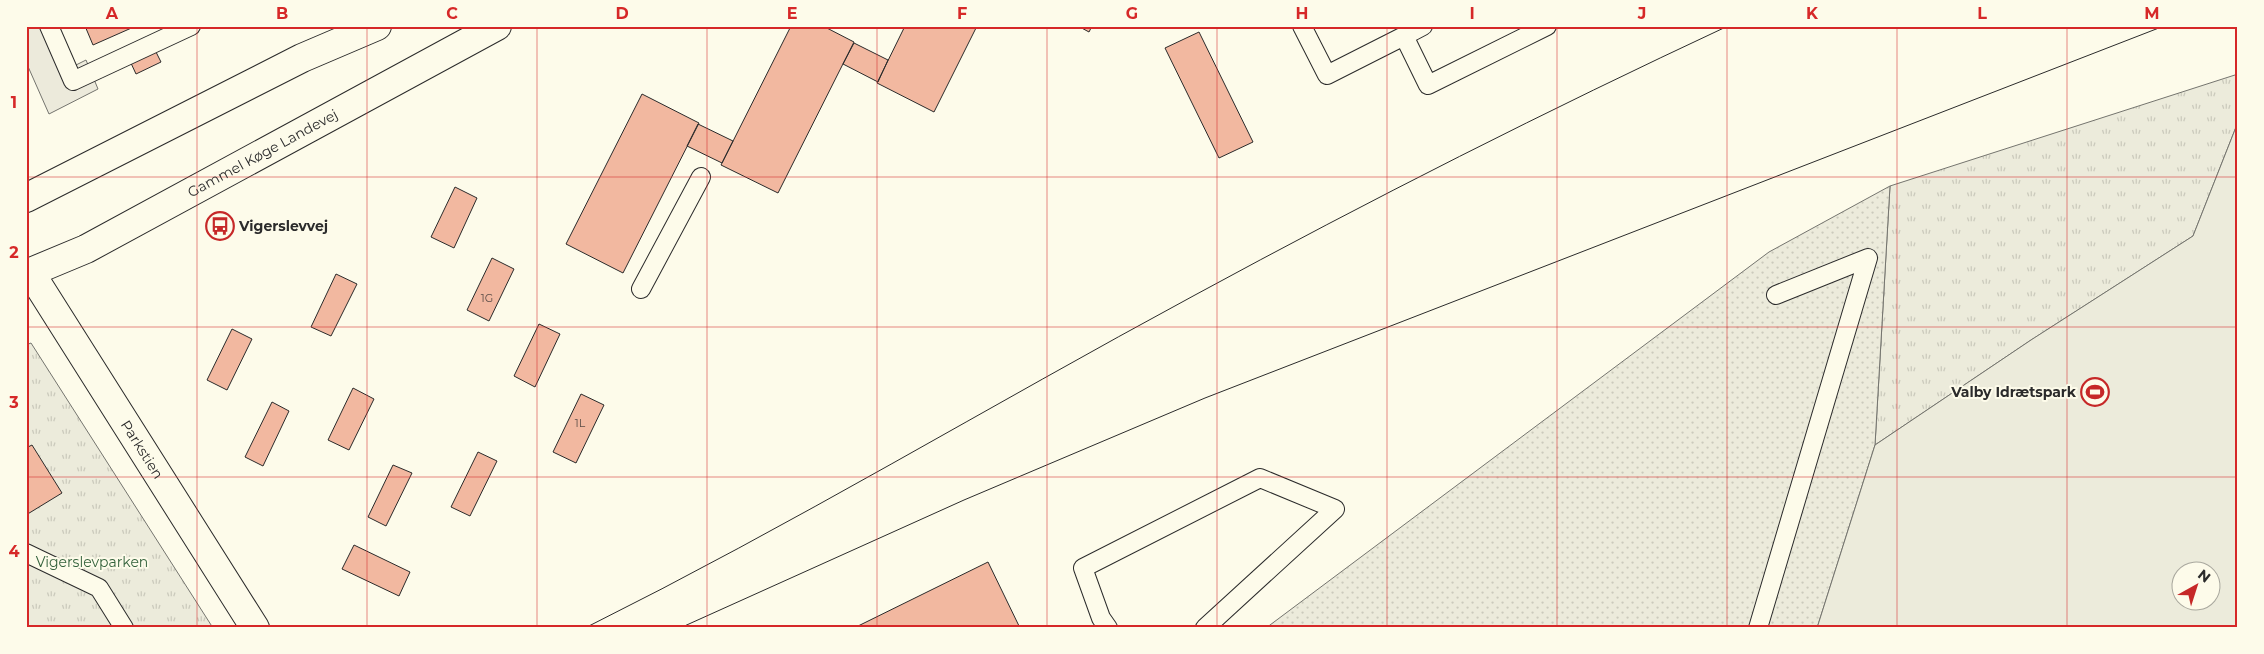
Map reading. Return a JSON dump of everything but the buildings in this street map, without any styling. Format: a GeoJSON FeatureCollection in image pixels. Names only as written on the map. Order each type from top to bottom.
{"type":"FeatureCollection","features":[{"type":"Feature","properties":{"kind":"main road"},"geometry":{"type":"LineString","coordinates":[[26,198],[302,58],[377,26]]}},
{"type":"Feature","properties":{"kind":"main road","name":"Gammel Køge Landevej"},"geometry":{"type":"LineString","coordinates":[[28,270],[86,249],[497,26]]}},
{"type":"Feature","properties":{"kind":"main road","name":"Parkstien"},"geometry":{"type":"LineString","coordinates":[[28,270],[246,625]]}},
{"type":"Feature","properties":{"kind":"lane"},"geometry":{"type":"LineString","coordinates":[[49,26],[73,81],[191,26]]}},
{"type":"Feature","properties":{"kind":"lane"},"geometry":{"type":"LineString","coordinates":[[1302,26],[1327,75],[1423,26]]}},
{"type":"Feature","properties":{"kind":"lane"},"geometry":{"type":"LineString","coordinates":[[1404,36],[1428,86],[1547,26]]}},
{"type":"Feature","properties":{"kind":"lane"},"geometry":{"type":"LineString","coordinates":[[641,288],[701,177]]}},
{"type":"Feature","properties":{"kind":"lane"},"geometry":{"type":"LineString","coordinates":[[1758,628],[1868,258],[1776,295]]}},
{"type":"Feature","properties":{"kind":"lane"},"geometry":{"type":"LineString","coordinates":[[1108,628],[1101,618],[1083,568],[1260,478],[1335,509],[1205,628]]}},
{"type":"Feature","properties":{"kind":"lane"},"geometry":{"type":"LineString","coordinates":[[26,553],[100,588],[124,628]]}},
{"type":"Feature","properties":{"kind":"green space"},"geometry":{"type":"Polygon","coordinates":[[[2238,74],[2238,122],[2193,236],[2031,340],[1875,445],[1890,186],[2238,74]]]}},
{"type":"Feature","properties":{"kind":"green space","name":"Valby Idrætspark"},"geometry":{"type":"Polygon","coordinates":[[[2238,122],[2238,628],[1817,628],[1875,445],[2031,340],[2193,236],[2238,122]]]}},
{"type":"Feature","properties":{"kind":"green space"},"geometry":{"type":"Polygon","coordinates":[[[1890,186],[1875,445],[1817,628],[1266,628],[1769,252],[1890,186]]]}},
{"type":"Feature","properties":{"kind":"green space","name":"Vigerslevparken"},"geometry":{"type":"Polygon","coordinates":[[[31,343],[213,628],[26,628],[26,345],[31,343]]]}},
{"type":"Feature","properties":{"kind":"shaded area"},"geometry":{"type":"Polygon","coordinates":[[[26,26],[50,26],[68,69],[86,60],[98,89],[49,114],[26,62],[26,26]]]}},
{"type":"Feature","properties":{"kind":"tram line"},"geometry":{"type":"LineString","coordinates":[[585,628],[739,548],[1119,337],[1327,225],[1526,123],[1728,26]]}},
{"type":"Feature","properties":{"kind":"tram line"},"geometry":{"type":"LineString","coordinates":[[680,628],[964,500],[1205,398],[2164,26]]}},
{"type":"Feature","properties":{"kind":"place","name":"Vigerslevvej"},"geometry":{"type":"Point","coordinates":[220,226]}},
{"type":"Feature","properties":{"kind":"place","name":"Valby Idrætspark"},"geometry":{"type":"Point","coordinates":[2095,392]}}]}
